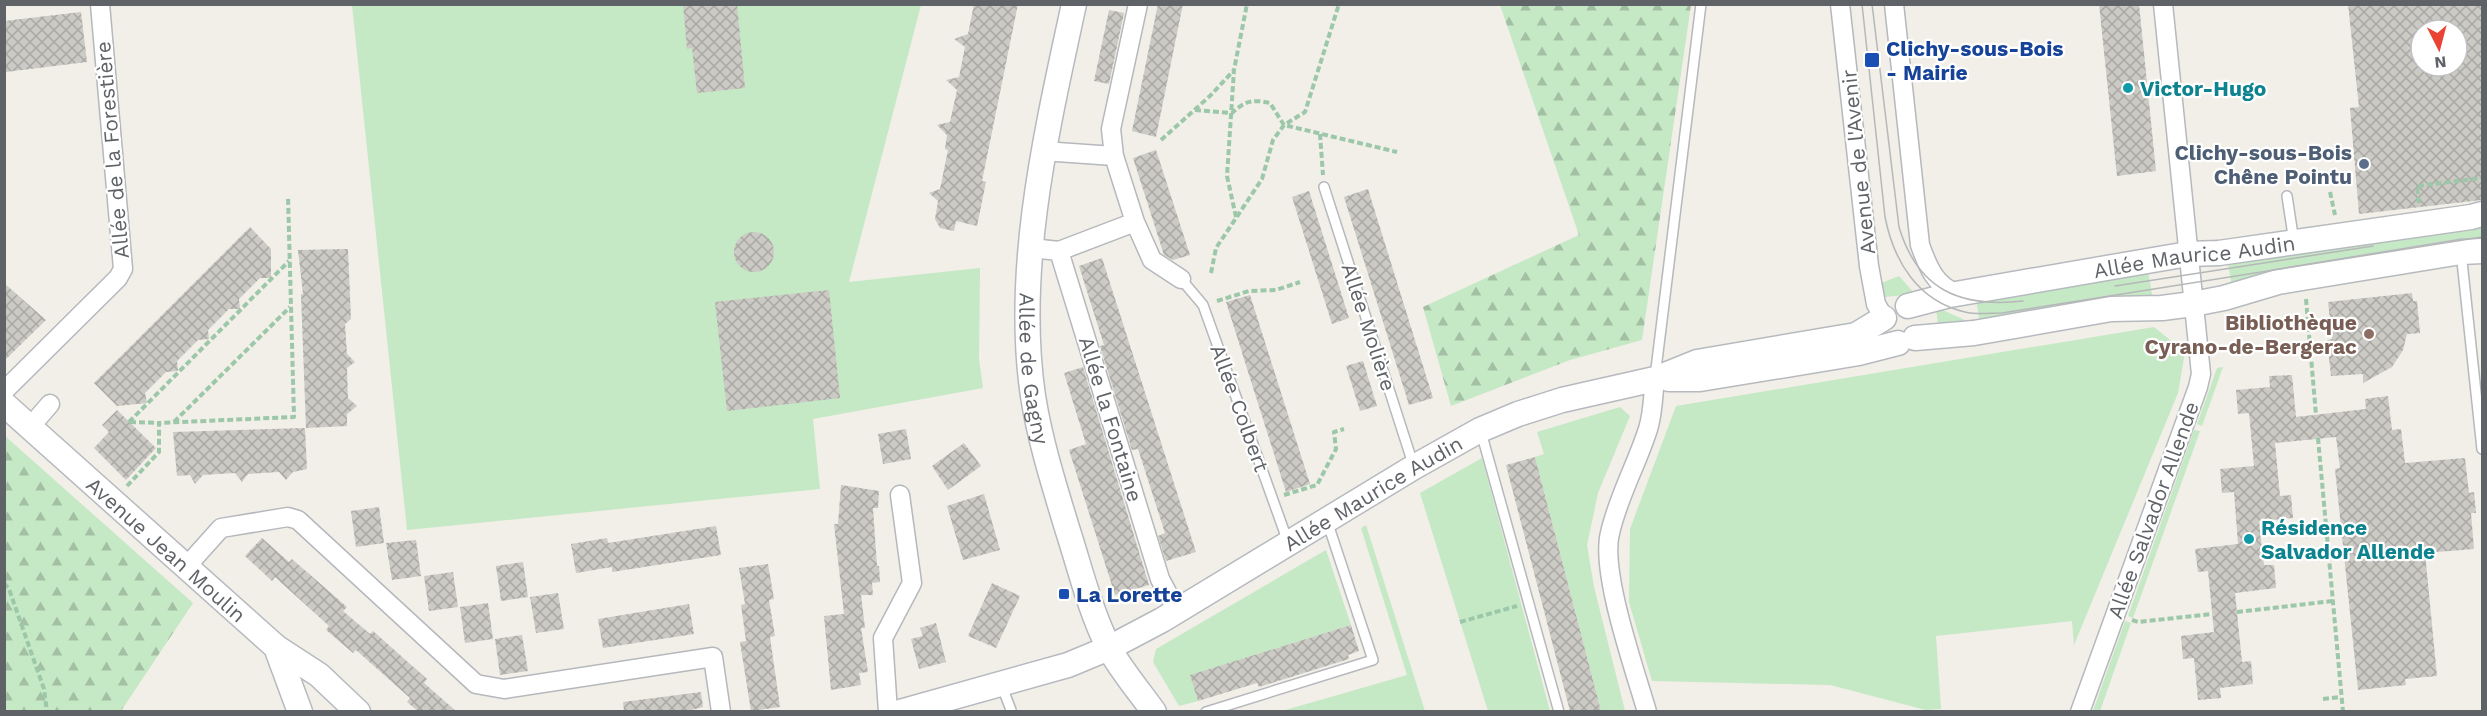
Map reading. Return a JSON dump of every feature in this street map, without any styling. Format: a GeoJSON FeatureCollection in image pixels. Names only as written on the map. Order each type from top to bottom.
{"type":"FeatureCollection","features":[{"type":"Feature","properties":{"kind":"street","name":"Allée de la Forestière"},"geometry":{"type":"LineString","coordinates":[[4,391],[118,278],[123,269],[100,4]]}},
{"type":"Feature","properties":{"kind":"street","name":"Allée de Gagny"},"geometry":{"type":"LineString","coordinates":[[1074,4],[1043,151],[1031,248],[1030,372],[1038,424],[1084,581],[1109,648],[1154,711]]}},
{"type":"Feature","properties":{"kind":"street"},"geometry":{"type":"LineString","coordinates":[[1138,4],[1111,129],[1114,156],[1135,222],[1152,260],[1181,279]]}},
{"type":"Feature","properties":{"kind":"street","name":"Avenue de l'Avenir"},"geometry":{"type":"LineString","coordinates":[[1840,4],[1869,266],[1876,304],[1884,318]]}},
{"type":"Feature","properties":{"kind":"street"},"geometry":{"type":"LineString","coordinates":[[1894,4],[1920,245],[1931,273],[1947,290],[1958,294]]}},
{"type":"Feature","properties":{"kind":"street","name":"Allée Salvador Allende"},"geometry":{"type":"LineString","coordinates":[[2080,711],[2198,387],[2201,362],[2193,304],[2163,4]]}},
{"type":"Feature","properties":{"kind":"street"},"geometry":{"type":"LineString","coordinates":[[1043,151],[1114,156]]}},
{"type":"Feature","properties":{"kind":"street","name":"Allée Maurice Audin"},"geometry":{"type":"LineString","coordinates":[[1916,307],[1958,294],[2188,254],[2219,253],[2482,214]]}},
{"type":"Feature","properties":{"kind":"street"},"geometry":{"type":"LineString","coordinates":[[1031,248],[1059,251],[1135,222]]}},
{"type":"Feature","properties":{"kind":"street","name":"Allée la Fontaine"},"geometry":{"type":"LineString","coordinates":[[1059,251],[1160,579],[1177,611]]}},
{"type":"Feature","properties":{"kind":"street","name":"Allée Maurice Audin"},"geometry":{"type":"LineString","coordinates":[[1655,379],[1700,379],[1859,352],[1906,341],[1974,333],[2111,309],[2162,308],[2193,304],[2305,277],[2472,252]]}},
{"type":"Feature","properties":{"kind":"street"},"geometry":{"type":"LineString","coordinates":[[1916,307],[1929,289],[1931,273]]}},
{"type":"Feature","properties":{"kind":"street"},"geometry":{"type":"LineString","coordinates":[[1893,307],[1916,307],[1921,322],[1918,334],[1906,341],[1892,341],[1884,332],[1884,318],[1893,307]]}},
{"type":"Feature","properties":{"kind":"street","name":"Allée Maurice Audin"},"geometry":{"type":"LineString","coordinates":[[900,711],[1087,659],[1177,611],[1414,467],[1480,430],[1562,400],[1655,379],[1697,362],[1856,335],[1884,318]]}},
{"type":"Feature","properties":{"kind":"street"},"geometry":{"type":"LineString","coordinates":[[1647,711],[1610,574],[1608,555],[1609,534],[1649,427],[1655,379]]}},
{"type":"Feature","properties":{"kind":"street","name":"Avenue Jean Moulin"},"geometry":{"type":"LineString","coordinates":[[4,404],[276,647],[300,711]]}},
{"type":"Feature","properties":{"kind":"street"},"geometry":{"type":"LineString","coordinates":[[31,426],[50,404]]}},
{"type":"Feature","properties":{"kind":"street"},"geometry":{"type":"LineString","coordinates":[[888,711],[883,639],[912,583],[900,495]]}},
{"type":"Feature","properties":{"kind":"street"},"geometry":{"type":"LineString","coordinates":[[186,567],[222,528],[288,517],[298,520],[476,684],[504,689],[713,657],[721,711]]}},
{"type":"Feature","properties":{"kind":"street"},"geometry":{"type":"LineString","coordinates":[[276,647],[319,675],[358,711]]}},
{"type":"Feature","properties":{"kind":"lane"},"geometry":{"type":"LineString","coordinates":[[1655,379],[1701,4]]}},
{"type":"Feature","properties":{"kind":"lane","name":"Allée Molière"},"geometry":{"type":"LineString","coordinates":[[1324,187],[1414,467]]}},
{"type":"Feature","properties":{"kind":"lane"},"geometry":{"type":"LineString","coordinates":[[2287,196],[2294,242]]}},
{"type":"Feature","properties":{"kind":"lane"},"geometry":{"type":"LineString","coordinates":[[2472,252],[2482,449]]}},
{"type":"Feature","properties":{"kind":"lane","name":"Allée Colbert"},"geometry":{"type":"LineString","coordinates":[[1181,279],[1203,305],[1288,543]]}},
{"type":"Feature","properties":{"kind":"lane"},"geometry":{"type":"LineString","coordinates":[[1480,430],[1559,711]]}},
{"type":"Feature","properties":{"kind":"lane"},"geometry":{"type":"LineString","coordinates":[[1206,711],[1373,660],[1327,520]]}},
{"type":"Feature","properties":{"kind":"lane"},"geometry":{"type":"LineString","coordinates":[[1001,684],[1011,710]]}},
{"type":"Feature","properties":{"kind":"path"},"geometry":{"type":"LineString","coordinates":[[1236,217],[1227,176],[1234,70],[1247,4]]}},
{"type":"Feature","properties":{"kind":"path"},"geometry":{"type":"LineString","coordinates":[[1211,273],[1216,248],[1262,179],[1273,140],[1284,125],[1305,112],[1339,4]]}},
{"type":"Feature","properties":{"kind":"path"},"geometry":{"type":"LineString","coordinates":[[1161,140],[1195,110],[1234,70]]}},
{"type":"Feature","properties":{"kind":"path"},"geometry":{"type":"LineString","coordinates":[[1195,110],[1232,113],[1244,103],[1255,99],[1270,103],[1284,125],[1397,152]]}},
{"type":"Feature","properties":{"kind":"path"},"geometry":{"type":"LineString","coordinates":[[1320,134],[1324,187]]}},
{"type":"Feature","properties":{"kind":"path"},"geometry":{"type":"LineString","coordinates":[[2421,224],[2417,186],[2482,178]]}},
{"type":"Feature","properties":{"kind":"path"},"geometry":{"type":"LineString","coordinates":[[2330,192],[2335,212]]}},
{"type":"Feature","properties":{"kind":"path"},"geometry":{"type":"LineString","coordinates":[[288,196],[290,260],[294,417],[173,423],[129,422],[290,260]]}},
{"type":"Feature","properties":{"kind":"path"},"geometry":{"type":"LineString","coordinates":[[2305,277],[2316,415]]}},
{"type":"Feature","properties":{"kind":"path"},"geometry":{"type":"LineString","coordinates":[[1203,305],[1249,291],[1276,290],[1300,282]]}},
{"type":"Feature","properties":{"kind":"path"},"geometry":{"type":"LineString","coordinates":[[173,423],[291,307]]}},
{"type":"Feature","properties":{"kind":"path"},"geometry":{"type":"LineString","coordinates":[[112,500],[159,452],[159,423]]}},
{"type":"Feature","properties":{"kind":"path"},"geometry":{"type":"LineString","coordinates":[[1272,499],[1317,484],[1336,449],[1334,432],[1344,429]]}},
{"type":"Feature","properties":{"kind":"path"},"geometry":{"type":"LineString","coordinates":[[2318,438],[2343,711]]}},
{"type":"Feature","properties":{"kind":"path"},"geometry":{"type":"LineString","coordinates":[[4,584],[9,589],[44,689],[47,711]]}},
{"type":"Feature","properties":{"kind":"path"},"geometry":{"type":"LineString","coordinates":[[2237,612],[2333,601]]}},
{"type":"Feature","properties":{"kind":"path"},"geometry":{"type":"LineString","coordinates":[[1460,622],[1529,602]]}},
{"type":"Feature","properties":{"kind":"path"},"geometry":{"type":"LineString","coordinates":[[2114,615],[2138,622],[2212,614]]}},
{"type":"Feature","properties":{"kind":"path"},"geometry":{"type":"LineString","coordinates":[[2324,699],[2341,697]]}},
{"type":"Feature","properties":{"kind":"green space"},"geometry":{"type":"Polygon","coordinates":[[[352,5],[921,5],[849,282],[980,268],[979,359],[983,388],[813,419],[820,489],[407,530],[352,5]]]}},
{"type":"Feature","properties":{"kind":"green space"},"geometry":{"type":"Polygon","coordinates":[[[1500,5],[1691,5],[1642,340],[1570,360],[1451,406],[1423,307],[1579,235],[1500,5]]]}},
{"type":"Feature","properties":{"kind":"green space"},"geometry":{"type":"Polygon","coordinates":[[[2482,221],[2482,244],[2232,287],[2227,258],[2482,221]]]}},
{"type":"Feature","properties":{"kind":"green space"},"geometry":{"type":"Polygon","coordinates":[[[2148,271],[2153,300],[1980,324],[1976,298],[2148,271]]]}},
{"type":"Feature","properties":{"kind":"green space"},"geometry":{"type":"Polygon","coordinates":[[[1899,276],[1915,294],[1885,297],[1879,284],[1899,276]]]}},
{"type":"Feature","properties":{"kind":"green space"},"geometry":{"type":"Polygon","coordinates":[[[1936,307],[1965,320],[1966,326],[1938,325],[1936,307]]]}},
{"type":"Feature","properties":{"kind":"green space"},"geometry":{"type":"Polygon","coordinates":[[[2154,327],[2185,352],[2178,393],[2074,645],[2072,621],[1936,636],[1941,709],[1926,710],[1830,685],[1652,681],[1629,602],[1630,529],[1676,406],[2154,327]]]}},
{"type":"Feature","properties":{"kind":"green space"},"geometry":{"type":"Polygon","coordinates":[[[2223,367],[2202,426],[2197,424],[2217,368],[2223,367]]]}},
{"type":"Feature","properties":{"kind":"green space"},"geometry":{"type":"Polygon","coordinates":[[[1620,407],[1630,416],[1598,493],[1587,545],[1594,587],[1625,711],[1601,711],[1535,457],[1544,454],[1537,432],[1620,407]]]}},
{"type":"Feature","properties":{"kind":"green space"},"geometry":{"type":"Polygon","coordinates":[[[2194,430],[2200,431],[2133,618],[2128,616],[2194,430]]]}},
{"type":"Feature","properties":{"kind":"green space"},"geometry":{"type":"Polygon","coordinates":[[[5,436],[193,603],[121,711],[5,711],[5,436]]]}},
{"type":"Feature","properties":{"kind":"green space"},"geometry":{"type":"Polygon","coordinates":[[[1482,458],[1550,711],[1488,711],[1420,493],[1482,458]]]}},
{"type":"Feature","properties":{"kind":"green space"},"geometry":{"type":"Polygon","coordinates":[[[1366,525],[1425,711],[1282,711],[1407,675],[1361,528],[1366,525]]]}},
{"type":"Feature","properties":{"kind":"green space"},"geometry":{"type":"Polygon","coordinates":[[[1326,550],[1351,625],[1191,675],[1198,701],[1179,706],[1153,662],[1156,649],[1326,550]]]}},
{"type":"Feature","properties":{"kind":"green space"},"geometry":{"type":"Polygon","coordinates":[[[2125,621],[2131,623],[2100,711],[2093,711],[2125,621]]]}},
{"type":"Feature","properties":{"kind":"building"},"geometry":{"type":"Polygon","coordinates":[[[683,4],[737,4],[745,88],[697,93],[692,48],[687,49],[683,4]]]}},
{"type":"Feature","properties":{"kind":"building"},"geometry":{"type":"Polygon","coordinates":[[[974,4],[1018,4],[982,181],[986,182],[977,226],[956,221],[954,231],[940,228],[935,219],[938,201],[929,193],[940,189],[948,150],[945,149],[947,135],[937,125],[950,122],[957,90],[946,80],[959,77],[965,47],[954,39],[968,34],[974,4]]]}},
{"type":"Feature","properties":{"kind":"building"},"geometry":{"type":"Polygon","coordinates":[[[1158,4],[1183,4],[1156,137],[1132,131],[1158,4]]]}},
{"type":"Feature","properties":{"kind":"building","name":"Victor-Hugo"},"geometry":{"type":"Polygon","coordinates":[[[2099,4],[2139,4],[2156,171],[2117,176],[2099,4]]]}},
{"type":"Feature","properties":{"kind":"building"},"geometry":{"type":"Polygon","coordinates":[[[2348,4],[2482,4],[2482,200],[2359,214],[2350,108],[2359,107],[2348,4]]]}},
{"type":"Feature","properties":{"kind":"building"},"geometry":{"type":"Polygon","coordinates":[[[1109,10],[1124,13],[1109,84],[1094,81],[1109,10]]]}},
{"type":"Feature","properties":{"kind":"building"},"geometry":{"type":"Polygon","coordinates":[[[81,12],[87,62],[6,72],[4,21],[81,12]]]}},
{"type":"Feature","properties":{"kind":"building"},"geometry":{"type":"Polygon","coordinates":[[[1156,150],[1190,255],[1173,260],[1164,255],[1133,158],[1156,150]]]}},
{"type":"Feature","properties":{"kind":"building"},"geometry":{"type":"Polygon","coordinates":[[[1368,189],[1433,398],[1409,405],[1344,197],[1368,189]]]}},
{"type":"Feature","properties":{"kind":"building"},"geometry":{"type":"Polygon","coordinates":[[[1309,191],[1349,318],[1332,324],[1292,197],[1309,191]]]}},
{"type":"Feature","properties":{"kind":"building"},"geometry":{"type":"Polygon","coordinates":[[[250,227],[271,249],[271,278],[260,278],[239,299],[240,309],[229,309],[208,330],[209,339],[198,340],[177,361],[178,371],[166,372],[145,393],[147,403],[117,406],[94,383],[250,227]]]}},
{"type":"Feature","properties":{"kind":"building"},"geometry":{"type":"Polygon","coordinates":[[[754,232],[762,233],[768,238],[773,244],[773,260],[768,266],[762,271],[754,272],[746,271],[740,266],[735,260],[734,252],[735,244],[740,238],[746,233],[754,232]]]}},
{"type":"Feature","properties":{"kind":"building"},"geometry":{"type":"Polygon","coordinates":[[[348,249],[351,319],[345,324],[347,354],[355,362],[347,368],[348,398],[357,406],[347,414],[347,426],[306,428],[301,294],[303,294],[298,250],[348,249]]]}},
{"type":"Feature","properties":{"kind":"building"},"geometry":{"type":"Polygon","coordinates":[[[1102,258],[1196,552],[1166,561],[1158,536],[1165,533],[1138,449],[1132,450],[1100,346],[1104,345],[1079,266],[1102,258]]]}},
{"type":"Feature","properties":{"kind":"building"},"geometry":{"type":"Polygon","coordinates":[[[4,283],[46,320],[4,361],[4,283]]]}},
{"type":"Feature","properties":{"kind":"building"},"geometry":{"type":"Polygon","coordinates":[[[829,290],[840,398],[727,411],[715,302],[829,290]]]}},
{"type":"Feature","properties":{"kind":"building","name":"Bibliothèque Cyrano-de-Bergerac"},"geometry":{"type":"Polygon","coordinates":[[[2412,293],[2413,301],[2417,301],[2420,333],[2407,334],[2403,350],[2392,367],[2363,383],[2363,374],[2331,376],[2327,340],[2332,339],[2328,302],[2412,293]]]}},
{"type":"Feature","properties":{"kind":"building"},"geometry":{"type":"Polygon","coordinates":[[[1250,295],[1310,484],[1286,492],[1226,302],[1250,295]]]}},
{"type":"Feature","properties":{"kind":"building"},"geometry":{"type":"Polygon","coordinates":[[[1363,361],[1377,406],[1360,411],[1346,366],[1363,361]]]}},
{"type":"Feature","properties":{"kind":"building"},"geometry":{"type":"Polygon","coordinates":[[[1083,367],[1149,585],[1115,595],[1069,450],[1086,444],[1064,373],[1083,367]]]}},
{"type":"Feature","properties":{"kind":"building"},"geometry":{"type":"Polygon","coordinates":[[[2292,375],[2296,417],[2366,409],[2365,399],[2388,396],[2392,430],[2401,429],[2405,463],[2465,458],[2469,493],[2474,492],[2476,513],[2471,513],[2474,549],[2425,553],[2437,676],[2405,679],[2406,685],[2358,690],[2335,469],[2340,468],[2336,437],[2275,443],[2280,496],[2291,495],[2293,518],[2259,521],[2264,565],[2274,565],[2276,588],[2235,593],[2242,662],[2251,661],[2253,684],[2220,688],[2221,698],[2198,700],[2194,658],[2183,659],[2181,636],[2214,632],[2208,571],[2198,572],[2195,549],[2238,544],[2234,492],[2222,493],[2220,469],[2254,466],[2249,413],[2238,414],[2236,390],[2270,387],[2269,376],[2292,375]]]}},
{"type":"Feature","properties":{"kind":"building"},"geometry":{"type":"Polygon","coordinates":[[[117,410],[156,448],[126,480],[94,448],[109,432],[102,425],[117,410]]]}},
{"type":"Feature","properties":{"kind":"building"},"geometry":{"type":"Polygon","coordinates":[[[305,428],[307,469],[293,472],[286,480],[279,472],[248,474],[242,482],[235,473],[203,475],[195,484],[190,475],[177,476],[173,432],[305,428]]]}},
{"type":"Feature","properties":{"kind":"building"},"geometry":{"type":"Polygon","coordinates":[[[906,429],[911,459],[883,464],[878,434],[906,429]]]}},
{"type":"Feature","properties":{"kind":"building"},"geometry":{"type":"Polygon","coordinates":[[[964,443],[981,466],[948,490],[932,466],[964,443]]]}},
{"type":"Feature","properties":{"kind":"building"},"geometry":{"type":"Polygon","coordinates":[[[1535,457],[1601,711],[1570,711],[1506,465],[1535,457]]]}},
{"type":"Feature","properties":{"kind":"building"},"geometry":{"type":"Polygon","coordinates":[[[841,485],[879,491],[878,508],[873,508],[880,582],[872,583],[873,595],[861,595],[865,628],[861,628],[868,672],[859,673],[861,685],[831,690],[824,616],[844,614],[834,524],[838,524],[841,485]]]}},
{"type":"Feature","properties":{"kind":"building"},"geometry":{"type":"Polygon","coordinates":[[[984,494],[1000,550],[963,560],[947,506],[984,494]]]}},
{"type":"Feature","properties":{"kind":"building"},"geometry":{"type":"Polygon","coordinates":[[[379,507],[384,543],[356,547],[351,511],[379,507]]]}},
{"type":"Feature","properties":{"kind":"building"},"geometry":{"type":"Polygon","coordinates":[[[716,526],[721,555],[612,572],[612,567],[576,573],[571,544],[607,538],[608,543],[716,526]]]}},
{"type":"Feature","properties":{"kind":"building"},"geometry":{"type":"Polygon","coordinates":[[[262,538],[289,562],[292,559],[347,607],[343,611],[370,634],[373,631],[427,679],[424,683],[456,711],[418,711],[407,702],[410,698],[356,650],[353,653],[326,630],[329,626],[275,577],[272,581],[245,556],[262,538]]]}},
{"type":"Feature","properties":{"kind":"building"},"geometry":{"type":"Polygon","coordinates":[[[416,540],[421,576],[392,580],[386,543],[416,540]]]}},
{"type":"Feature","properties":{"kind":"building"},"geometry":{"type":"Polygon","coordinates":[[[523,562],[528,597],[501,601],[496,566],[523,562]]]}},
{"type":"Feature","properties":{"kind":"building"},"geometry":{"type":"Polygon","coordinates":[[[768,564],[774,599],[769,600],[775,636],[770,637],[780,707],[751,711],[740,642],[746,641],[741,605],[745,604],[739,568],[768,564]]]}},
{"type":"Feature","properties":{"kind":"building"},"geometry":{"type":"Polygon","coordinates":[[[453,572],[458,607],[429,611],[424,576],[453,572]]]}},
{"type":"Feature","properties":{"kind":"building"},"geometry":{"type":"Polygon","coordinates":[[[992,583],[1020,596],[996,648],[968,636],[992,583]]]}},
{"type":"Feature","properties":{"kind":"building"},"geometry":{"type":"Polygon","coordinates":[[[558,593],[564,629],[536,633],[530,597],[558,593]]]}},
{"type":"Feature","properties":{"kind":"building"},"geometry":{"type":"Polygon","coordinates":[[[488,603],[493,639],[465,643],[460,607],[488,603]]]}},
{"type":"Feature","properties":{"kind":"building"},"geometry":{"type":"Polygon","coordinates":[[[689,604],[694,634],[603,648],[598,619],[689,604]]]}},
{"type":"Feature","properties":{"kind":"building"},"geometry":{"type":"Polygon","coordinates":[[[936,623],[946,662],[919,669],[911,639],[923,636],[920,628],[936,623]]]}},
{"type":"Feature","properties":{"kind":"building"},"geometry":{"type":"Polygon","coordinates":[[[1351,625],[1359,651],[1348,655],[1349,659],[1259,687],[1257,683],[1198,701],[1190,675],[1351,625]]]}},
{"type":"Feature","properties":{"kind":"building"},"geometry":{"type":"Polygon","coordinates":[[[522,635],[528,671],[500,675],[495,639],[522,635]]]}},
{"type":"Feature","properties":{"kind":"building"},"geometry":{"type":"Polygon","coordinates":[[[701,692],[703,707],[687,711],[624,711],[623,702],[701,692]]]}},
{"type":"Feature","properties":{"kind":"tram line"},"geometry":{"type":"LineString","coordinates":[[1862,4],[1885,217],[1889,234],[1902,264],[1911,277],[1921,289],[1948,307],[1970,313],[2002,313],[2482,237]]}},
{"type":"Feature","properties":{"kind":"tram line"},"geometry":{"type":"LineString","coordinates":[[1872,4],[1899,227],[1907,249],[1930,280],[1944,290],[1980,301],[2023,301]]}},
{"type":"Feature","properties":{"kind":"tram line"},"geometry":{"type":"LineString","coordinates":[[2115,286],[2373,246]]}},
{"type":"Feature","properties":{"kind":"place","name":"Clichy-sous-Bois - Mairie"},"geometry":{"type":"Point","coordinates":[1872,60]}},
{"type":"Feature","properties":{"kind":"place","name":"Victor-Hugo"},"geometry":{"type":"Point","coordinates":[2128,88]}},
{"type":"Feature","properties":{"kind":"place","name":"Clichy-sous-Bois Chêne Pointu"},"geometry":{"type":"Point","coordinates":[2364,164]}},
{"type":"Feature","properties":{"kind":"place","name":"Bibliothèque Cyrano-de-Bergerac"},"geometry":{"type":"Point","coordinates":[2369,334]}},
{"type":"Feature","properties":{"kind":"place","name":"Résidence Salvador Allende"},"geometry":{"type":"Point","coordinates":[2249,539]}},
{"type":"Feature","properties":{"kind":"place","name":"La Lorette"},"geometry":{"type":"Point","coordinates":[1064,594]}}]}
